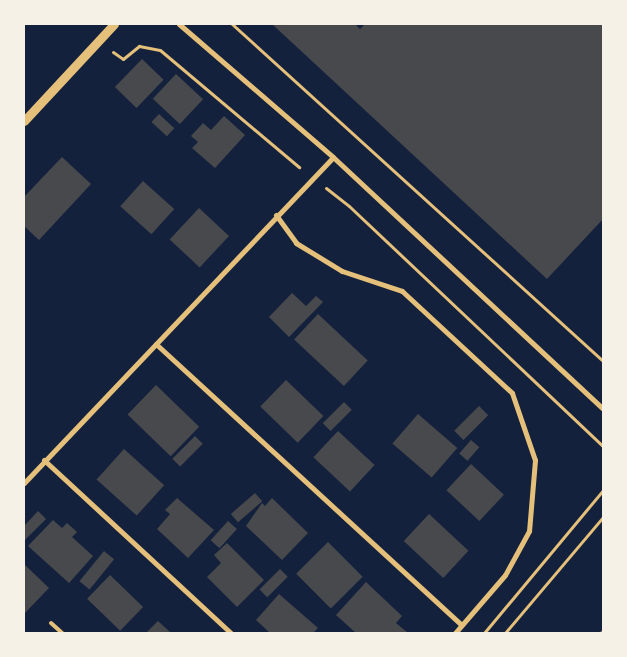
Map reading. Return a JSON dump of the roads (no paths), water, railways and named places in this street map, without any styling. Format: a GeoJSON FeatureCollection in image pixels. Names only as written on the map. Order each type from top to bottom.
{"type":"FeatureCollection","features":[{"type":"Feature","properties":{"kind":"street"},"geometry":{"type":"LineString","coordinates":[[24,121],[114,24]]}},
{"type":"Feature","properties":{"kind":"street"},"geometry":{"type":"LineString","coordinates":[[179,24],[333,157],[603,409]]}},
{"type":"Feature","properties":{"kind":"street"},"geometry":{"type":"LineString","coordinates":[[24,483],[333,157]]}},
{"type":"Feature","properties":{"kind":"street"},"geometry":{"type":"LineString","coordinates":[[276,215],[296,243],[342,271],[402,291],[512,393],[536,460],[529,531],[505,575],[455,633]]}},
{"type":"Feature","properties":{"kind":"street"},"geometry":{"type":"LineString","coordinates":[[156,344],[462,625]]}},
{"type":"Feature","properties":{"kind":"street"},"geometry":{"type":"LineString","coordinates":[[44,460],[231,633]]}},
{"type":"Feature","properties":{"kind":"lane"},"geometry":{"type":"LineString","coordinates":[[51,623],[62,633]]}}]}
